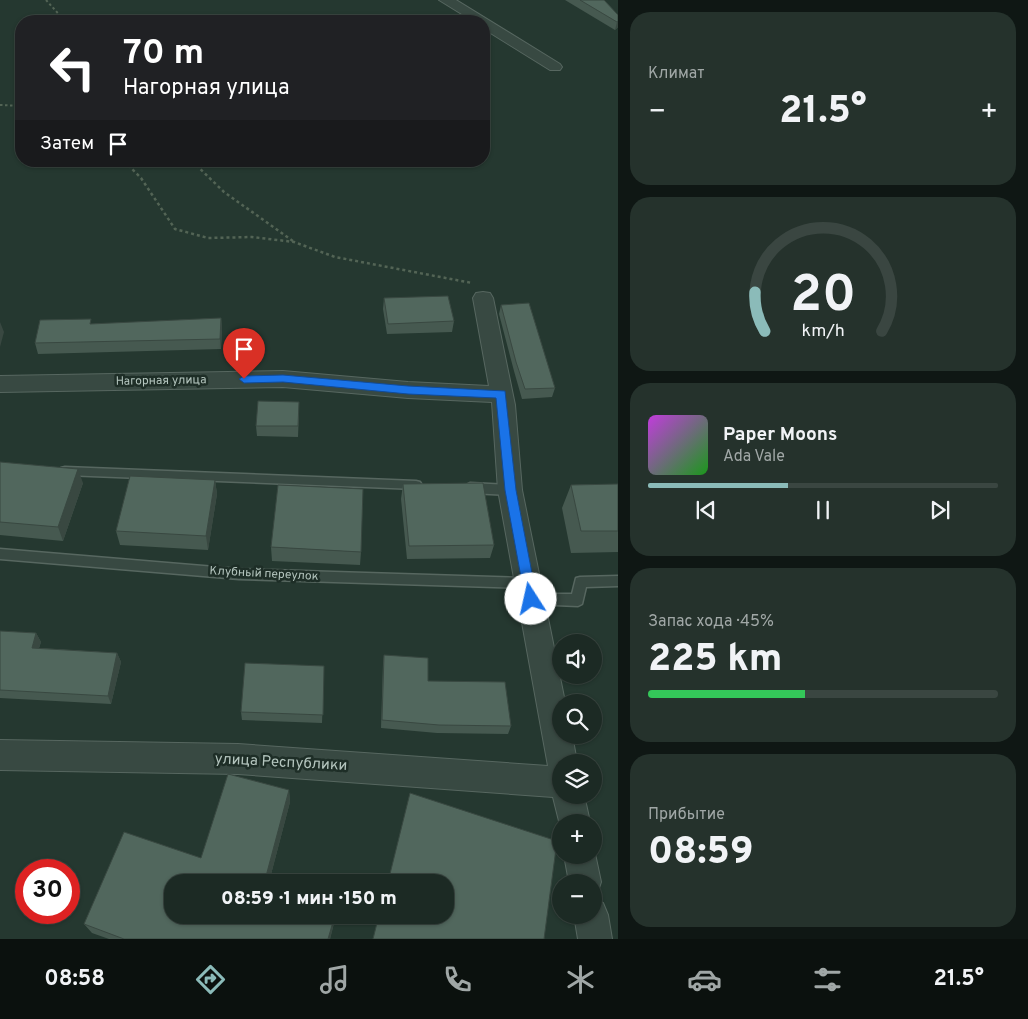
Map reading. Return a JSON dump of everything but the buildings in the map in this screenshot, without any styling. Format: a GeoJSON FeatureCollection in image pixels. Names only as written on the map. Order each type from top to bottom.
{"type":"FeatureCollection","features":[{"type":"Feature","properties":{"kind":"street"},"geometry":{"type":"LineString","coordinates":[[446,0],[471,15]]}},
{"type":"Feature","properties":{"kind":"street"},"geometry":{"type":"LineString","coordinates":[[490,26],[555,67]]}},
{"type":"Feature","properties":{"kind":"street"},"geometry":{"type":"LineString","coordinates":[[483,298],[501,394],[510,490],[561,754]]}},
{"type":"Feature","properties":{"kind":"street","name":"Нагорная улица"},"geometry":{"type":"LineString","coordinates":[[0,384],[283,378],[408,390],[501,394]]}},
{"type":"Feature","properties":{"kind":"street","name":"улица Республики"},"geometry":{"type":"LineString","coordinates":[[0,754],[56,757],[238,759],[552,781]]}},
{"type":"Feature","properties":{"kind":"street"},"geometry":{"type":"LineString","coordinates":[[592,924],[595,939]]}},
{"type":"Feature","properties":{"kind":"lane"},"geometry":{"type":"LineString","coordinates":[[50,471],[423,486]]}},
{"type":"Feature","properties":{"kind":"lane"},"geometry":{"type":"LineString","coordinates":[[462,488],[510,490]]}},
{"type":"Feature","properties":{"kind":"lane","name":"Клубный переулок"},"geometry":{"type":"LineString","coordinates":[[0,554],[240,574],[530,591],[578,600],[580,582],[618,581]]}},
{"type":"Feature","properties":{"kind":"path"},"geometry":{"type":"LineString","coordinates":[[46,0],[60,15]]}},
{"type":"Feature","properties":{"kind":"path"},"geometry":{"type":"LineString","coordinates":[[0,105],[15,106]]}},
{"type":"Feature","properties":{"kind":"path"},"geometry":{"type":"LineString","coordinates":[[130,167],[141,178],[175,229],[208,238],[252,236],[294,242],[335,256],[472,283],[483,298]]}},
{"type":"Feature","properties":{"kind":"path"},"geometry":{"type":"LineString","coordinates":[[198,167],[224,192],[294,242]]}},
{"type":"Feature","properties":{"kind":"route"},"geometry":{"type":"LineString","coordinates":[[244,379],[283,378],[408,390],[501,394],[504,405],[510,490],[531,599]]}}]}
